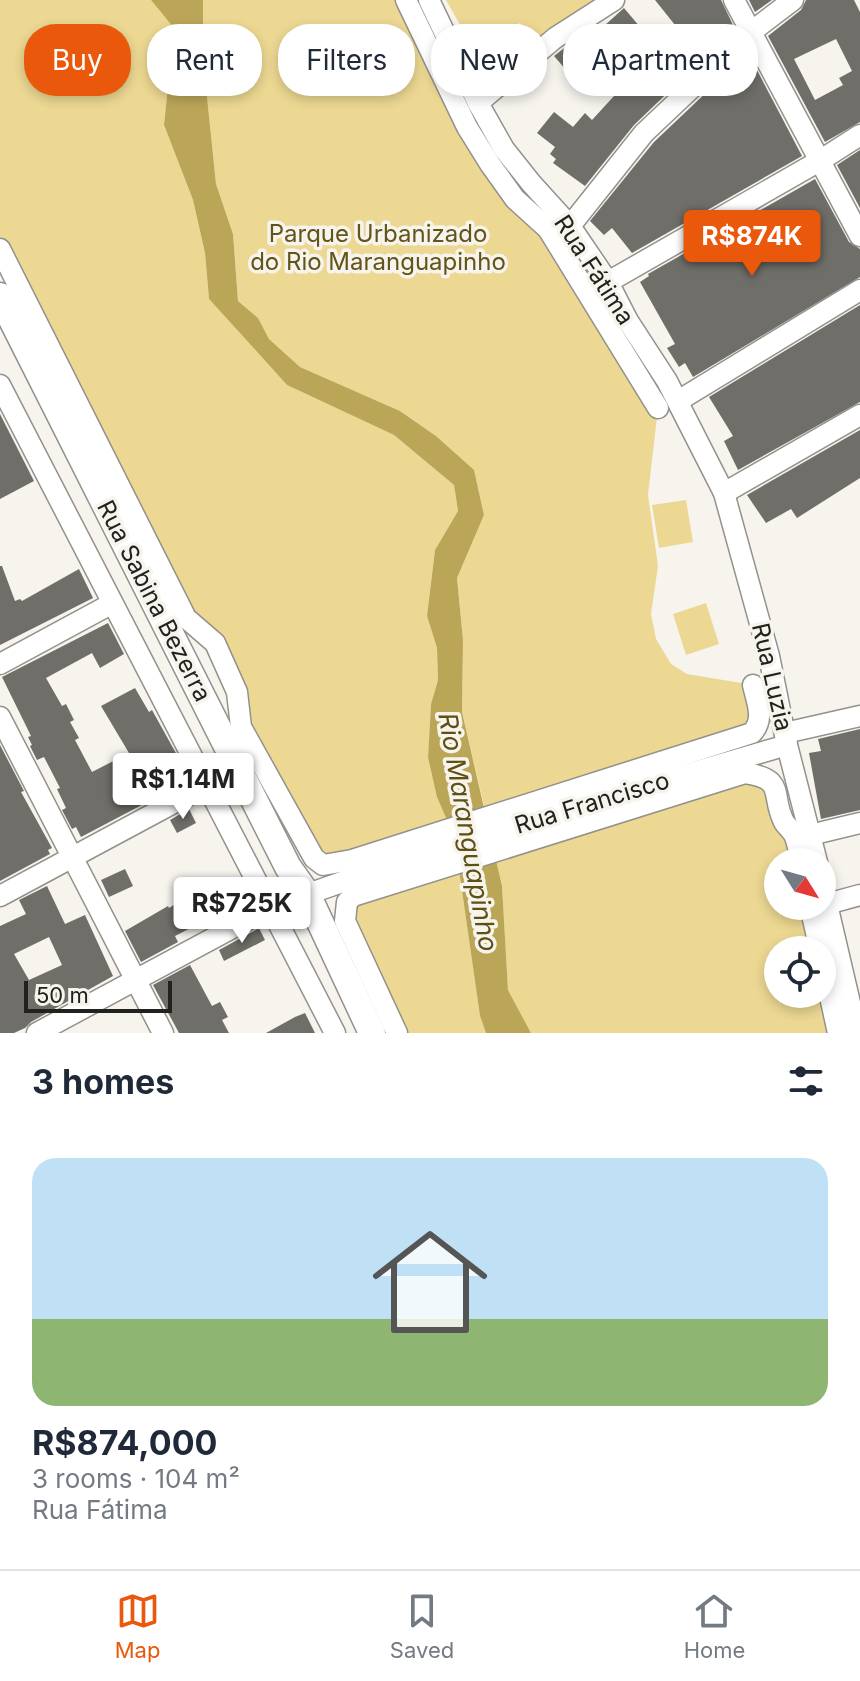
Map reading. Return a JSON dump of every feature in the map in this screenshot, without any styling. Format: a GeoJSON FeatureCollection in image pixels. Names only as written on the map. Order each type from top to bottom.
{"type":"FeatureCollection","features":[{"type":"Feature","properties":{"kind":"main road","name":"Rua Sabina Bezerra"},"geometry":{"type":"LineString","coordinates":[[0,296],[288,867],[307,894],[372,1033]]}},
{"type":"Feature","properties":{"kind":"street"},"geometry":{"type":"LineString","coordinates":[[406,0],[467,127],[490,164],[515,199],[548,229],[668,404],[860,290]]}},
{"type":"Feature","properties":{"kind":"street","name":"Rua Fátima"},"geometry":{"type":"LineString","coordinates":[[429,0],[478,103],[504,149],[570,226],[608,282],[668,404],[724,493]]}},
{"type":"Feature","properties":{"kind":"street"},"geometry":{"type":"LineString","coordinates":[[478,103],[555,38],[614,0]]}},
{"type":"Feature","properties":{"kind":"street"},"geometry":{"type":"LineString","coordinates":[[734,0],[747,24]]}},
{"type":"Feature","properties":{"kind":"street"},"geometry":{"type":"LineString","coordinates":[[758,27],[793,0]]}},
{"type":"Feature","properties":{"kind":"street"},"geometry":{"type":"LineString","coordinates":[[758,45],[860,236]]}},
{"type":"Feature","properties":{"kind":"street"},"geometry":{"type":"LineString","coordinates":[[570,226],[644,133],[683,96]]}},
{"type":"Feature","properties":{"kind":"street"},"geometry":{"type":"LineString","coordinates":[[608,282],[860,135]]}},
{"type":"Feature","properties":{"kind":"street"},"geometry":{"type":"LineString","coordinates":[[0,249],[186,618],[215,643],[237,692],[241,727],[314,858],[323,865],[382,868]]}},
{"type":"Feature","properties":{"kind":"street"},"geometry":{"type":"LineString","coordinates":[[0,385],[335,1033]]}},
{"type":"Feature","properties":{"kind":"street"},"geometry":{"type":"LineString","coordinates":[[724,493],[860,415]]}},
{"type":"Feature","properties":{"kind":"street","name":"Rua Luzia"},"geometry":{"type":"LineString","coordinates":[[724,493],[769,656],[813,848]]}},
{"type":"Feature","properties":{"kind":"street"},"geometry":{"type":"LineString","coordinates":[[0,664],[111,604]]}},
{"type":"Feature","properties":{"kind":"street"},"geometry":{"type":"LineString","coordinates":[[589,803],[752,733],[759,726],[761,717],[753,685]]}},
{"type":"Feature","properties":{"kind":"street","name":"Rua Francisco"},"geometry":{"type":"LineString","coordinates":[[37,1033],[271,907],[382,868],[860,716]]}},
{"type":"Feature","properties":{"kind":"street"},"geometry":{"type":"LineString","coordinates":[[0,717],[163,1033]]}},
{"type":"Feature","properties":{"kind":"street"},"geometry":{"type":"LineString","coordinates":[[589,803],[745,773],[763,776],[778,795],[783,820],[795,835],[798,848]]}},
{"type":"Feature","properties":{"kind":"street"},"geometry":{"type":"LineString","coordinates":[[0,896],[207,785]]}},
{"type":"Feature","properties":{"kind":"street"},"geometry":{"type":"LineString","coordinates":[[810,835],[860,823]]}},
{"type":"Feature","properties":{"kind":"street"},"geometry":{"type":"LineString","coordinates":[[382,868],[347,902],[344,910],[345,921],[397,1033]]}},
{"type":"Feature","properties":{"kind":"street"},"geometry":{"type":"LineString","coordinates":[[836,897],[860,895]]}},
{"type":"Feature","properties":{"kind":"street"},"geometry":{"type":"LineString","coordinates":[[826,920],[857,1033]]}},
{"type":"Feature","properties":{"kind":"street"},"geometry":{"type":"LineString","coordinates":[[833,1008],[838,1033]]}},
{"type":"Feature","properties":{"kind":"green space","name":"Parque Urbanizado do Rio Maranguapinho"},"geometry":{"type":"Polygon","coordinates":[[[0,0],[151,0],[171,24],[147,24],[147,96],[167,96],[164,125],[193,200],[205,253],[209,299],[287,385],[394,435],[454,485],[458,511],[435,550],[427,616],[437,648],[438,680],[431,704],[428,757],[451,829],[323,865],[241,727],[237,692],[186,618],[0,249],[0,0]]]}},
{"type":"Feature","properties":{"kind":"green space","name":"Parque Urbanizado do Rio Maranguapinho"},"geometry":{"type":"Polygon","coordinates":[[[203,0],[406,0],[431,52],[431,96],[452,96],[467,127],[548,229],[658,408],[648,495],[658,566],[651,614],[656,639],[671,664],[687,674],[753,685],[759,726],[487,818],[462,712],[463,640],[457,578],[484,515],[474,471],[436,436],[400,411],[300,367],[269,339],[258,318],[238,301],[233,234],[216,184],[207,96],[262,96],[262,24],[203,24],[203,0]]]}},
{"type":"Feature","properties":{"kind":"green space"},"geometry":{"type":"Polygon","coordinates":[[[446,0],[609,0],[572,24],[563,24],[563,30],[558,33],[547,35],[547,24],[460,24],[446,0]]]}},
{"type":"Feature","properties":{"kind":"green space"},"geometry":{"type":"Polygon","coordinates":[[[686,500],[693,542],[659,548],[652,505],[686,500]]]}},
{"type":"Feature","properties":{"kind":"green space"},"geometry":{"type":"Polygon","coordinates":[[[706,603],[719,644],[686,655],[673,614],[706,603]]]}},
{"type":"Feature","properties":{"kind":"green space"},"geometry":{"type":"Polygon","coordinates":[[[763,776],[795,848],[764,848],[764,920],[813,920],[817,936],[764,936],[764,1008],[828,1008],[838,1033],[531,1033],[508,990],[502,886],[494,852],[763,776]]]}},
{"type":"Feature","properties":{"kind":"green space"},"geometry":{"type":"Polygon","coordinates":[[[458,863],[480,1016],[486,1033],[397,1033],[347,902],[458,863]]]}},
{"type":"Feature","properties":{"kind":"water","name":"Rio Maranguapinho"},"geometry":{"type":"Polygon","coordinates":[[[151,0],[203,0],[203,24],[171,24],[151,0]]]}},
{"type":"Feature","properties":{"kind":"water","name":"Rio Maranguapinho"},"geometry":{"type":"Polygon","coordinates":[[[167,96],[207,96],[216,184],[233,234],[238,301],[258,318],[269,339],[300,367],[400,411],[436,436],[474,470],[484,515],[457,578],[463,640],[462,712],[502,886],[508,990],[531,1033],[486,1033],[480,1016],[451,829],[437,797],[428,757],[431,704],[438,680],[437,648],[427,616],[435,550],[458,511],[454,485],[394,435],[287,385],[209,299],[205,253],[193,200],[164,125],[167,96]]]}},
{"type":"Feature","properties":{"kind":"building"},"geometry":{"type":"Polygon","coordinates":[[[655,0],[721,0],[733,24],[674,24],[655,0]]]}},
{"type":"Feature","properties":{"kind":"building"},"geometry":{"type":"Polygon","coordinates":[[[749,0],[772,0],[755,12],[749,0]]]}},
{"type":"Feature","properties":{"kind":"building"},"geometry":{"type":"Polygon","coordinates":[[[806,0],[854,0],[860,12],[860,122],[825,142],[768,36],[801,10],[806,0]],[[836,39],[794,59],[815,100],[843,85],[839,78],[852,71],[836,39]]]}},
{"type":"Feature","properties":{"kind":"building"},"geometry":{"type":"Polygon","coordinates":[[[624,8],[637,24],[606,24],[624,8]]]}},
{"type":"Feature","properties":{"kind":"building"},"geometry":{"type":"Polygon","coordinates":[[[563,49],[563,66],[554,56],[563,49]]]}},
{"type":"Feature","properties":{"kind":"building"},"geometry":{"type":"Polygon","coordinates":[[[758,72],[802,156],[632,253],[612,228],[604,235],[590,221],[654,142],[703,96],[758,96],[758,72]]]}},
{"type":"Feature","properties":{"kind":"building"},"geometry":{"type":"Polygon","coordinates":[[[614,96],[664,96],[634,125],[585,186],[553,163],[556,159],[550,154],[555,147],[537,133],[554,112],[573,127],[585,113],[592,120],[614,96]]]}},
{"type":"Feature","properties":{"kind":"building"},"geometry":{"type":"Polygon","coordinates":[[[860,150],[860,208],[837,165],[860,150]]]}},
{"type":"Feature","properties":{"kind":"building"},"geometry":{"type":"Polygon","coordinates":[[[815,179],[849,242],[860,249],[860,277],[693,377],[685,363],[679,367],[667,348],[675,344],[640,282],[648,274],[815,179]]]}},
{"type":"Feature","properties":{"kind":"building"},"geometry":{"type":"Polygon","coordinates":[[[860,305],[860,402],[738,470],[724,441],[733,436],[709,397],[860,305]]]}},
{"type":"Feature","properties":{"kind":"building"},"geometry":{"type":"Polygon","coordinates":[[[0,414],[34,481],[0,499],[0,414]]]}},
{"type":"Feature","properties":{"kind":"building"},"geometry":{"type":"Polygon","coordinates":[[[860,430],[860,478],[797,518],[791,509],[766,523],[747,495],[860,430]]]}},
{"type":"Feature","properties":{"kind":"building"},"geometry":{"type":"Polygon","coordinates":[[[0,566],[15,601],[22,601],[79,569],[93,598],[0,645],[0,566]]]}},
{"type":"Feature","properties":{"kind":"building"},"geometry":{"type":"Polygon","coordinates":[[[108,623],[124,654],[100,668],[92,653],[46,678],[74,720],[70,722],[79,738],[75,740],[92,772],[129,753],[101,706],[135,688],[149,712],[152,710],[182,764],[171,772],[178,786],[81,837],[76,827],[72,829],[62,810],[66,808],[57,789],[60,788],[44,757],[37,760],[30,746],[28,737],[31,736],[2,677],[108,623]]]}},
{"type":"Feature","properties":{"kind":"building"},"geometry":{"type":"Polygon","coordinates":[[[860,729],[860,810],[821,819],[809,753],[821,751],[818,739],[860,729]]]}},
{"type":"Feature","properties":{"kind":"building"},"geometry":{"type":"Polygon","coordinates":[[[0,745],[24,791],[21,792],[52,848],[48,850],[50,854],[0,881],[0,745]]]}},
{"type":"Feature","properties":{"kind":"building"},"geometry":{"type":"Polygon","coordinates":[[[189,809],[196,823],[177,833],[170,820],[189,809]]]}},
{"type":"Feature","properties":{"kind":"building"},"geometry":{"type":"Polygon","coordinates":[[[125,869],[133,886],[109,897],[101,880],[125,869]]]}},
{"type":"Feature","properties":{"kind":"building"},"geometry":{"type":"Polygon","coordinates":[[[47,886],[65,924],[85,915],[113,976],[25,1028],[14,1033],[0,1033],[0,926],[26,914],[19,900],[47,886]],[[49,937],[14,954],[29,980],[62,965],[49,937]]]}},
{"type":"Feature","properties":{"kind":"building"},"geometry":{"type":"Polygon","coordinates":[[[220,887],[234,912],[207,927],[204,921],[175,936],[178,942],[141,962],[125,931],[168,906],[180,901],[183,906],[220,887]]]}},
{"type":"Feature","properties":{"kind":"building"},"geometry":{"type":"Polygon","coordinates":[[[259,928],[265,940],[224,961],[219,950],[259,928]]]}},
{"type":"Feature","properties":{"kind":"building"},"geometry":{"type":"Polygon","coordinates":[[[190,965],[212,1006],[220,1002],[228,1017],[222,1020],[229,1033],[179,1033],[153,985],[190,965]]]}},
{"type":"Feature","properties":{"kind":"building"},"geometry":{"type":"Polygon","coordinates":[[[305,1013],[315,1033],[266,1033],[295,1017],[305,1013]]]}}]}
